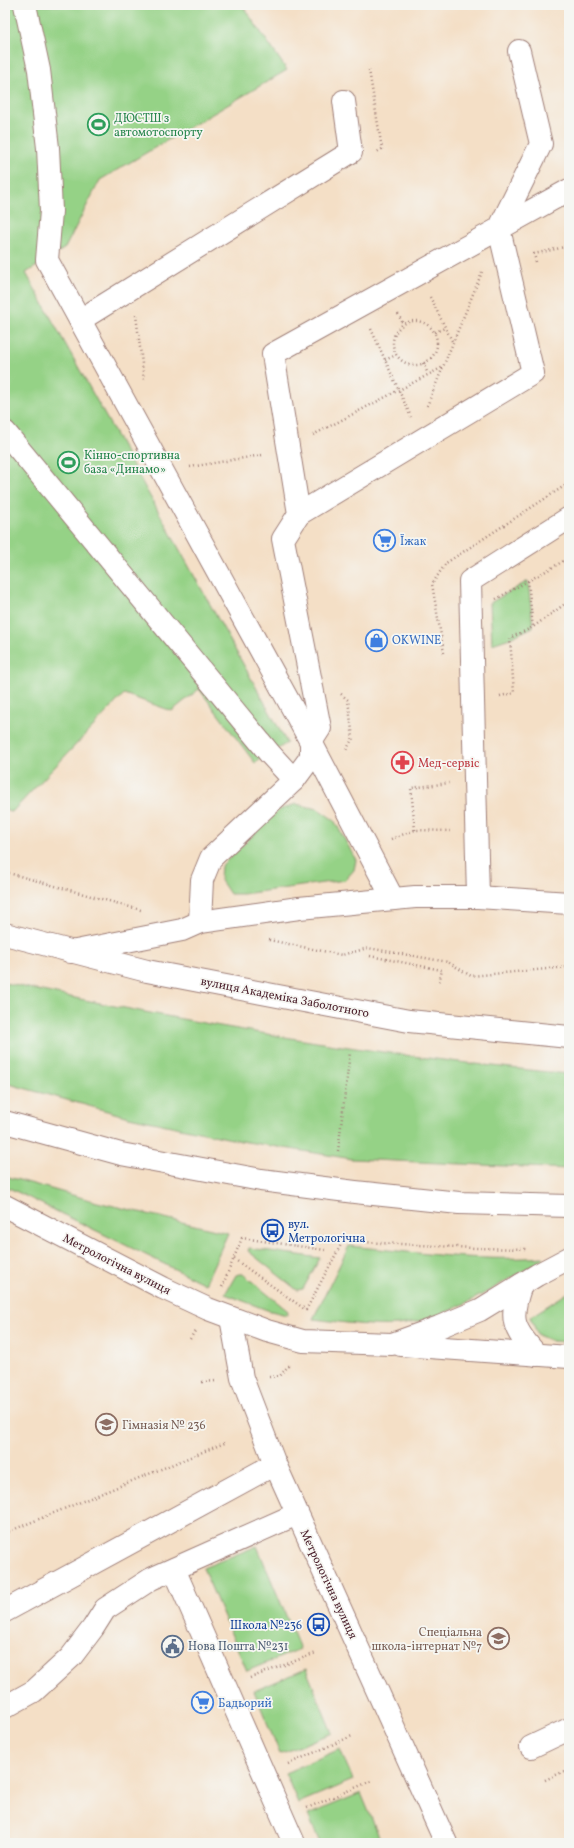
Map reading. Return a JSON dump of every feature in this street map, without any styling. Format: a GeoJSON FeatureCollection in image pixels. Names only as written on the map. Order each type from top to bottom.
{"type":"FeatureCollection","features":[{"type":"Feature","properties":{"kind":"main road"},"geometry":{"type":"LineString","coordinates":[[25,5],[39,70],[48,148],[51,212],[47,260],[311,742],[393,899]]}},
{"type":"Feature","properties":{"kind":"main road"},"geometry":{"type":"LineString","coordinates":[[200,922],[202,880],[211,858],[294,780],[311,757],[311,742],[320,728],[283,539],[298,514],[533,373],[499,229],[541,144],[519,51]]}},
{"type":"Feature","properties":{"kind":"main road"},"geometry":{"type":"LineString","coordinates":[[80,320],[351,152],[344,101]]}},
{"type":"Feature","properties":{"kind":"main road"},"geometry":{"type":"LineString","coordinates":[[298,514],[273,354],[569,190]]}},
{"type":"Feature","properties":{"kind":"main road"},"geometry":{"type":"LineString","coordinates":[[5,432],[270,754],[294,780]]}},
{"type":"Feature","properties":{"kind":"main road"},"geometry":{"type":"LineString","coordinates":[[478,897],[470,581],[569,518]]}},
{"type":"Feature","properties":{"kind":"main road"},"geometry":{"type":"LineString","coordinates":[[71,952],[182,930],[200,922],[299,908],[415,897],[478,897],[569,903]]}},
{"type":"Feature","properties":{"kind":"main road","name":"вулиця Академіка Заболотного"},"geometry":{"type":"LineString","coordinates":[[5,934],[146,971],[408,1021],[569,1037]]}},
{"type":"Feature","properties":{"kind":"main road"},"geometry":{"type":"LineString","coordinates":[[5,1122],[121,1154],[261,1180],[459,1203],[569,1206]]}},
{"type":"Feature","properties":{"kind":"main road","name":"Метрологічна вулиця"},"geometry":{"type":"LineString","coordinates":[[5,1206],[163,1288],[231,1318],[267,1331],[303,1341],[392,1344],[439,1328],[480,1310],[569,1258]]}},
{"type":"Feature","properties":{"kind":"main road"},"geometry":{"type":"LineString","coordinates":[[5,1223],[62,1236]]}},
{"type":"Feature","properties":{"kind":"main road"},"geometry":{"type":"LineString","coordinates":[[521,1285],[514,1304],[514,1320],[522,1339],[537,1355]]}},
{"type":"Feature","properties":{"kind":"main road","name":"Метрологічна вулиця"},"geometry":{"type":"LineString","coordinates":[[231,1318],[242,1378],[252,1410],[444,1842]]}},
{"type":"Feature","properties":{"kind":"main road"},"geometry":{"type":"LineString","coordinates":[[392,1344],[569,1357]]}},
{"type":"Feature","properties":{"kind":"main road"},"geometry":{"type":"LineString","coordinates":[[5,1611],[275,1464]]}},
{"type":"Feature","properties":{"kind":"main road"},"geometry":{"type":"LineString","coordinates":[[5,1707],[34,1691],[71,1657],[105,1609],[151,1579],[297,1514]]}},
{"type":"Feature","properties":{"kind":"main road"},"geometry":{"type":"LineString","coordinates":[[174,1569],[294,1843]]}},
{"type":"Feature","properties":{"kind":"main road"},"geometry":{"type":"LineString","coordinates":[[531,1746],[569,1729]]}},
{"type":"Feature","properties":{"kind":"path"},"geometry":{"type":"LineString","coordinates":[[369,70],[382,149],[375,153]]}},
{"type":"Feature","properties":{"kind":"path"},"geometry":{"type":"LineString","coordinates":[[537,269],[534,254],[569,246]]}},
{"type":"Feature","properties":{"kind":"path"},"geometry":{"type":"LineString","coordinates":[[426,409],[482,271]]}},
{"type":"Feature","properties":{"kind":"path"},"geometry":{"type":"LineString","coordinates":[[428,294],[453,344]]}},
{"type":"Feature","properties":{"kind":"path"},"geometry":{"type":"LineString","coordinates":[[135,309],[144,385]]}},
{"type":"Feature","properties":{"kind":"path"},"geometry":{"type":"LineString","coordinates":[[410,321],[424,322],[435,332],[437,347],[429,359],[423,363],[416,365],[408,364],[396,355],[393,348],[394,334],[403,324],[410,321]]}},
{"type":"Feature","properties":{"kind":"path"},"geometry":{"type":"LineString","coordinates":[[370,326],[414,424]]}},
{"type":"Feature","properties":{"kind":"path"},"geometry":{"type":"LineString","coordinates":[[435,332],[445,328]]}},
{"type":"Feature","properties":{"kind":"path"},"geometry":{"type":"LineString","coordinates":[[385,360],[396,355]]}},
{"type":"Feature","properties":{"kind":"path"},"geometry":{"type":"LineString","coordinates":[[423,363],[428,374]]}},
{"type":"Feature","properties":{"kind":"path"},"geometry":{"type":"LineString","coordinates":[[309,438],[443,366]]}},
{"type":"Feature","properties":{"kind":"path"},"geometry":{"type":"LineString","coordinates":[[189,467],[263,454]]}},
{"type":"Feature","properties":{"kind":"path"},"geometry":{"type":"LineString","coordinates":[[490,603],[568,559],[569,563]]}},
{"type":"Feature","properties":{"kind":"path"},"geometry":{"type":"LineString","coordinates":[[528,581],[533,627]]}},
{"type":"Feature","properties":{"kind":"path"},"geometry":{"type":"LineString","coordinates":[[493,698],[514,693],[510,638],[533,627],[569,601]]}},
{"type":"Feature","properties":{"kind":"path"},"geometry":{"type":"LineString","coordinates":[[338,691],[348,700],[353,738],[344,754]]}},
{"type":"Feature","properties":{"kind":"path"},"geometry":{"type":"LineString","coordinates":[[415,830],[411,788],[453,782]]}},
{"type":"Feature","properties":{"kind":"path"},"geometry":{"type":"LineString","coordinates":[[389,840],[415,830],[453,832]]}},
{"type":"Feature","properties":{"kind":"path"},"geometry":{"type":"LineString","coordinates":[[370,956],[442,970],[439,983]]}},
{"type":"Feature","properties":{"kind":"path"},"geometry":{"type":"LineString","coordinates":[[338,1151],[350,1052]]}},
{"type":"Feature","properties":{"kind":"path"},"geometry":{"type":"LineString","coordinates":[[221,1288],[242,1238],[325,1250]]}},
{"type":"Feature","properties":{"kind":"path"},"geometry":{"type":"LineString","coordinates":[[234,1259],[306,1310],[344,1241],[475,1248],[534,1249]]}},
{"type":"Feature","properties":{"kind":"path"},"geometry":{"type":"LineString","coordinates":[[280,1376],[288,1366],[295,1365]]}},
{"type":"Feature","properties":{"kind":"path"},"geometry":{"type":"LineString","coordinates":[[5,1533],[227,1442]]}},
{"type":"Feature","properties":{"kind":"path"},"geometry":{"type":"LineString","coordinates":[[226,1688],[316,1653]]}},
{"type":"Feature","properties":{"kind":"path"},"geometry":{"type":"LineString","coordinates":[[264,1774],[352,1736]]}},
{"type":"Feature","properties":{"kind":"path"},"geometry":{"type":"LineString","coordinates":[[545,1780],[569,1769]]}},
{"type":"Feature","properties":{"kind":"path"},"geometry":{"type":"LineString","coordinates":[[282,1818],[371,1781]]}},
{"type":"Feature","properties":{"kind":"green space","name":"Кінно-спортивна база «Динамо»"},"geometry":{"type":"Polygon","coordinates":[[[5,5],[242,5],[287,70],[100,180],[65,248],[26,273],[287,743],[255,763],[199,689],[172,711],[124,694],[12,812],[5,809],[5,5]]]}},
{"type":"Feature","properties":{"kind":"green space"},"geometry":{"type":"Polygon","coordinates":[[[528,581],[533,627],[510,638],[492,644],[490,603],[528,581]]]}},
{"type":"Feature","properties":{"kind":"green space"},"geometry":{"type":"Polygon","coordinates":[[[296,804],[318,809],[334,820],[356,860],[354,870],[345,880],[243,894],[230,894],[220,879],[221,866],[279,810],[296,804]]]}},
{"type":"Feature","properties":{"kind":"green space"},"geometry":{"type":"Polygon","coordinates":[[[5,983],[145,1012],[286,1037],[427,1058],[569,1074],[569,1169],[352,1159],[241,1141],[129,1117],[5,1083],[5,983]]]}},
{"type":"Feature","properties":{"kind":"green space"},"geometry":{"type":"Polygon","coordinates":[[[5,1176],[97,1202],[228,1233],[205,1284],[5,1186],[5,1176]]]}},
{"type":"Feature","properties":{"kind":"green space"},"geometry":{"type":"Polygon","coordinates":[[[349,1246],[470,1257],[543,1257],[544,1259],[474,1299],[436,1316],[417,1322],[398,1325],[377,1325],[313,1319],[349,1246]]]}},
{"type":"Feature","properties":{"kind":"green space"},"geometry":{"type":"Polygon","coordinates":[[[249,1248],[320,1258],[303,1289],[297,1290],[248,1251],[249,1248]]]}},
{"type":"Feature","properties":{"kind":"green space"},"geometry":{"type":"Polygon","coordinates":[[[243,1274],[288,1311],[287,1315],[267,1310],[225,1294],[236,1275],[243,1274]]]}},
{"type":"Feature","properties":{"kind":"green space"},"geometry":{"type":"Polygon","coordinates":[[[569,1292],[569,1342],[552,1341],[538,1335],[530,1317],[569,1292]]]}},
{"type":"Feature","properties":{"kind":"green space"},"geometry":{"type":"Polygon","coordinates":[[[257,1546],[300,1649],[247,1671],[203,1568],[257,1546]]]}},
{"type":"Feature","properties":{"kind":"green space"},"geometry":{"type":"Polygon","coordinates":[[[306,1669],[332,1733],[280,1754],[254,1691],[306,1669]]]}},
{"type":"Feature","properties":{"kind":"green space"},"geometry":{"type":"Polygon","coordinates":[[[340,1749],[353,1780],[298,1803],[285,1773],[340,1749]]]}},
{"type":"Feature","properties":{"kind":"green space"},"geometry":{"type":"Polygon","coordinates":[[[361,1793],[381,1841],[377,1843],[320,1843],[308,1815],[361,1793]]]}},
{"type":"Feature","properties":{"kind":"place","name":"ДЮСТШ з автомотоспорту"},"geometry":{"type":"Point","coordinates":[99,125]}},
{"type":"Feature","properties":{"kind":"place","name":"Кінно-спортивна база «Динамо»"},"geometry":{"type":"Point","coordinates":[68,462]}},
{"type":"Feature","properties":{"kind":"place","name":"Їжак"},"geometry":{"type":"Point","coordinates":[385,541]}},
{"type":"Feature","properties":{"kind":"place","name":"OKWINE"},"geometry":{"type":"Point","coordinates":[377,640]}},
{"type":"Feature","properties":{"kind":"place","name":"Мед-сервіс"},"geometry":{"type":"Point","coordinates":[402,763]}},
{"type":"Feature","properties":{"kind":"place","name":"вул. Метрологічна"},"geometry":{"type":"Point","coordinates":[272,1231]}},
{"type":"Feature","properties":{"kind":"place","name":"Гімназія № 236"},"geometry":{"type":"Point","coordinates":[107,1425]}},
{"type":"Feature","properties":{"kind":"place","name":"Школа №236"},"geometry":{"type":"Point","coordinates":[318,1625]}},
{"type":"Feature","properties":{"kind":"place","name":"Спеціальна школа-інтернат №7"},"geometry":{"type":"Point","coordinates":[498,1639]}},
{"type":"Feature","properties":{"kind":"place","name":"Нова Пошта №231"},"geometry":{"type":"Point","coordinates":[173,1646]}},
{"type":"Feature","properties":{"kind":"place","name":"Бадьорий"},"geometry":{"type":"Point","coordinates":[202,1703]}}]}
